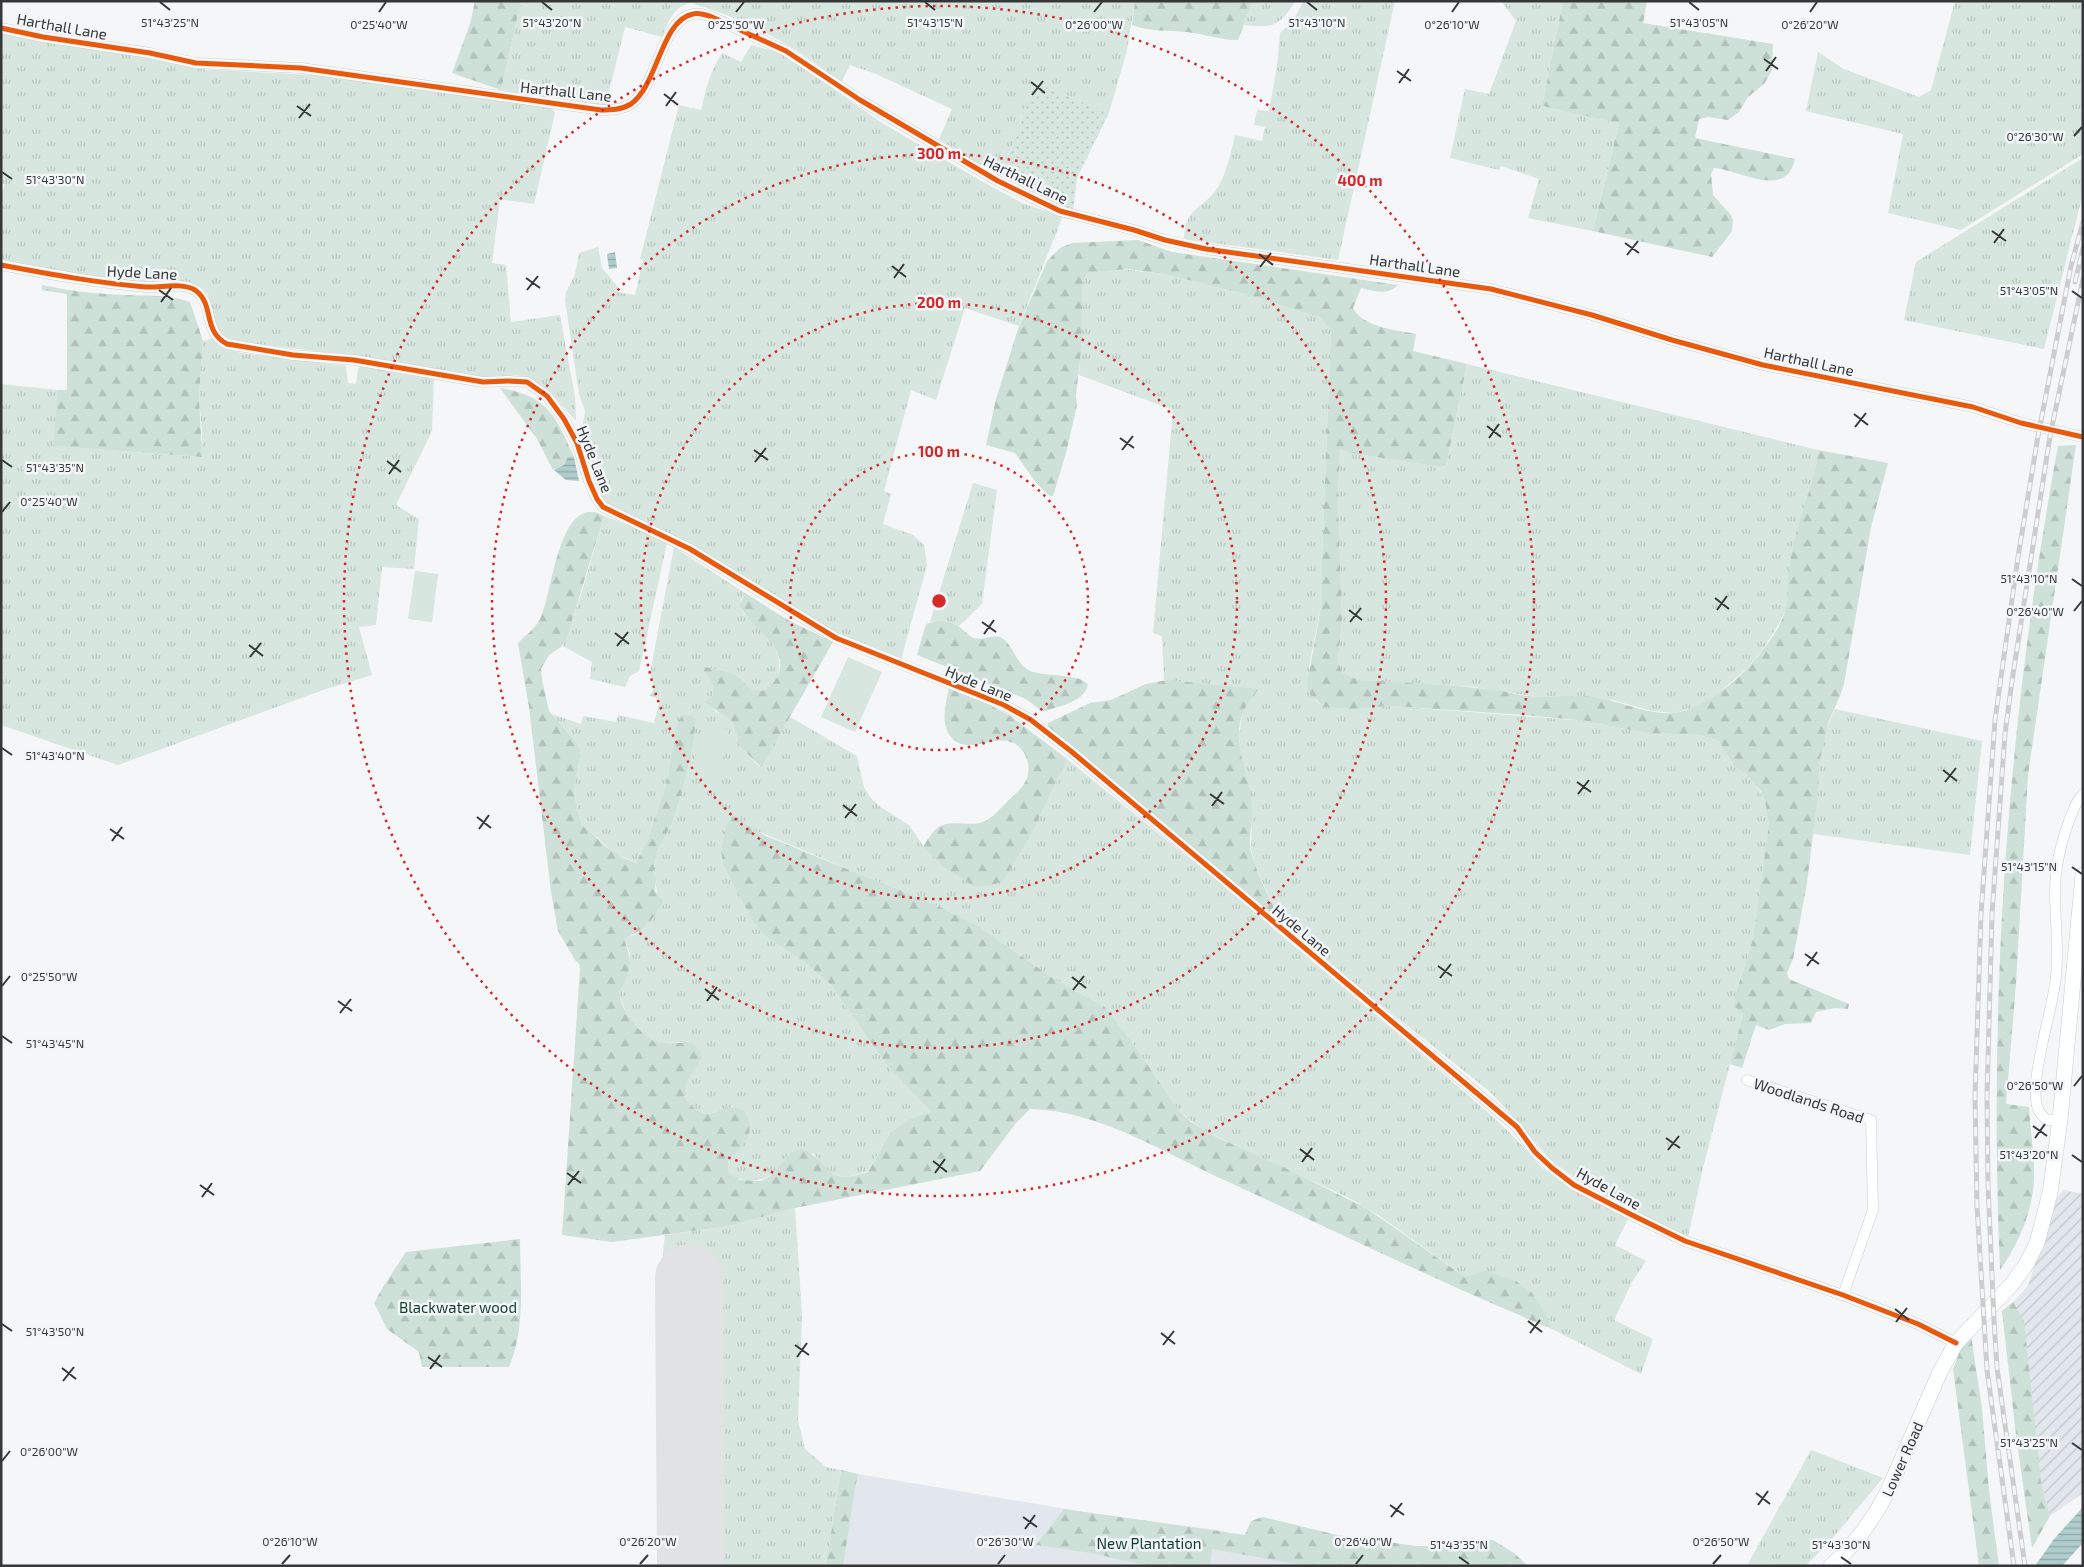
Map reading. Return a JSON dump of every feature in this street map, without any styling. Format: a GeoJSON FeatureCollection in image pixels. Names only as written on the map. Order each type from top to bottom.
{"type":"FeatureCollection","features":[{"type":"Feature","properties":{"kind":"street","name":"Harthall Lane"},"geometry":{"type":"LineString","coordinates":[[1,28],[42,37],[150,53],[196,63],[301,68],[601,110],[618,109],[633,103],[646,85],[674,26],[685,16],[699,13],[712,16],[786,51],[860,100],[990,176],[1060,211],[1165,240],[1206,248],[1491,289],[1592,315],[1672,340],[1763,364],[1973,407],[2021,423],[2083,437]]}},
{"type":"Feature","properties":{"kind":"street","name":"Hyde Lane"},"geometry":{"type":"LineString","coordinates":[[1,265],[102,283],[148,287],[183,286],[194,290],[203,299],[211,329],[218,340],[227,344],[293,355],[354,360],[483,382],[508,380],[527,382],[547,396],[564,419],[578,443],[589,482],[603,507],[690,549],[836,638],[995,702],[1032,720],[1510,1121],[1552,1168],[1574,1185],[1685,1241],[1842,1295],[1918,1324],[1956,1342]]}},
{"type":"Feature","properties":{"kind":"street"},"geometry":{"type":"LineString","coordinates":[[2060,1120],[2046,1120],[2039,1112],[2036,1092],[2042,1043],[2049,1020],[2056,976],[2055,890],[2058,866],[2066,830],[2078,799],[2083,794]]}},
{"type":"Feature","properties":{"kind":"street","name":"Lower Road"},"geometry":{"type":"LineString","coordinates":[[1831,1566],[1859,1538],[1878,1510],[1940,1372],[1956,1342],[2013,1283],[2027,1263],[2037,1243],[2050,1193],[2060,1120],[2083,875]]}},
{"type":"Feature","properties":{"kind":"street","name":"Woodlands Road"},"geometry":{"type":"LineString","coordinates":[[1746,1080],[1871,1120],[1873,1210],[1842,1295]]}},
{"type":"Feature","properties":{"kind":"shaded area"},"geometry":{"type":"Polygon","coordinates":[[[2064,1190],[2083,1194],[2083,1493],[2050,1516],[2041,1483],[2013,1302],[2028,1286],[2056,1198],[2064,1190]]]}},
{"type":"Feature","properties":{"kind":"shaded area"},"geometry":{"type":"Polygon","coordinates":[[[858,1474],[1096,1514],[1217,1530],[1378,1566],[843,1566],[858,1474]]]}},
{"type":"Feature","properties":{"kind":"green space"},"geometry":{"type":"Polygon","coordinates":[[[475,1],[521,1],[501,90],[452,73],[470,24],[475,1]]]}},
{"type":"Feature","properties":{"kind":"green space"},"geometry":{"type":"Polygon","coordinates":[[[521,1],[1135,1],[1127,50],[1109,113],[1034,82],[1002,174],[981,165],[939,139],[952,109],[876,74],[850,65],[841,83],[808,58],[771,36],[731,17],[691,3],[680,8],[672,15],[662,37],[625,27],[605,108],[501,90],[521,1]]]}},
{"type":"Feature","properties":{"kind":"green space"},"geometry":{"type":"Polygon","coordinates":[[[1135,1],[1253,1],[1238,40],[1187,32],[1152,30],[1132,25],[1135,1]]]}},
{"type":"Feature","properties":{"kind":"green space"},"geometry":{"type":"Polygon","coordinates":[[[1253,1],[1295,1],[1285,16],[1274,24],[1268,26],[1244,25],[1253,1]]]}},
{"type":"Feature","properties":{"kind":"green space"},"geometry":{"type":"Polygon","coordinates":[[[1304,1],[1395,1],[1338,260],[1184,239],[1188,220],[1196,209],[1213,194],[1224,175],[1235,135],[1262,141],[1265,127],[1254,125],[1257,110],[1269,111],[1277,66],[1280,33],[1294,19],[1304,1]]]}},
{"type":"Feature","properties":{"kind":"green space"},"geometry":{"type":"Polygon","coordinates":[[[1501,1],[1563,1],[1542,106],[1619,122],[1593,231],[1528,218],[1539,179],[1501,166],[1499,170],[1450,158],[1465,89],[1489,94],[1516,21],[1501,1]]]}},
{"type":"Feature","properties":{"kind":"green space"},"geometry":{"type":"Polygon","coordinates":[[[1563,1],[1647,1],[1643,23],[1773,44],[1772,70],[1764,84],[1748,97],[1739,112],[1728,120],[1708,117],[1699,119],[1695,138],[1795,159],[1790,171],[1782,178],[1772,180],[1761,180],[1714,168],[1711,174],[1713,195],[1731,215],[1733,220],[1732,231],[1712,257],[1593,231],[1619,123],[1542,106],[1563,1]]]}},
{"type":"Feature","properties":{"kind":"green space"},"geometry":{"type":"Polygon","coordinates":[[[1955,1],[2083,1],[2083,154],[1961,230],[1888,213],[1903,134],[1806,111],[1818,52],[1844,69],[1919,97],[1931,90],[1955,1]]]}},
{"type":"Feature","properties":{"kind":"green space"},"geometry":{"type":"Polygon","coordinates":[[[1,32],[136,52],[197,69],[330,76],[379,84],[535,102],[552,108],[555,113],[534,204],[500,199],[492,263],[506,265],[511,322],[560,315],[575,397],[576,421],[547,389],[526,377],[516,375],[480,378],[372,358],[242,342],[221,336],[212,321],[208,294],[201,287],[180,282],[153,282],[63,275],[1,259],[1,197],[5,184],[1,183],[1,32]]]}},
{"type":"Feature","properties":{"kind":"green space"},"geometry":{"type":"Polygon","coordinates":[[[751,45],[773,51],[790,59],[882,123],[990,186],[1024,204],[1063,216],[1019,326],[965,308],[936,400],[911,390],[884,491],[891,494],[883,524],[913,535],[924,545],[927,565],[901,660],[838,634],[611,508],[601,498],[593,478],[591,448],[582,428],[585,411],[579,394],[565,300],[566,292],[575,274],[579,253],[598,247],[602,268],[618,287],[617,292],[635,295],[643,260],[640,259],[679,105],[701,110],[711,73],[722,53],[741,62],[751,45]]]}},
{"type":"Feature","properties":{"kind":"green space"},"geometry":{"type":"Polygon","coordinates":[[[1034,82],[1109,113],[1077,178],[1073,212],[1002,174],[1034,82]]]}},
{"type":"Feature","properties":{"kind":"green space"},"geometry":{"type":"Polygon","coordinates":[[[2083,158],[2083,193],[2044,349],[1904,320],[1916,262],[2083,158]]]}},
{"type":"Feature","properties":{"kind":"green space"},"geometry":{"type":"Polygon","coordinates":[[[1138,240],[1172,252],[1398,285],[1385,292],[1361,288],[1353,308],[1358,315],[1372,324],[1416,334],[1413,351],[1467,364],[1446,466],[1440,467],[1351,453],[1340,449],[1338,499],[1342,619],[1338,661],[1342,672],[1358,680],[1471,687],[1533,697],[1588,696],[1662,713],[1673,713],[1690,709],[1707,701],[1741,674],[1769,642],[1779,625],[1786,609],[1789,567],[1798,526],[1814,474],[1818,450],[1888,463],[1871,527],[1844,684],[1828,723],[1820,760],[1817,803],[1807,883],[1793,959],[1787,973],[1789,979],[1849,1004],[1848,1009],[1835,1008],[1816,1012],[1811,1023],[1785,1024],[1769,1030],[1756,1025],[1742,1068],[1730,1064],[1743,1014],[1734,1006],[1736,993],[1753,939],[1769,825],[1765,802],[1760,790],[1745,773],[1734,766],[1719,741],[1700,735],[1645,733],[1587,721],[1524,715],[1391,706],[1350,709],[1324,707],[1309,693],[1307,685],[1322,601],[1331,330],[1319,317],[1248,295],[1164,274],[1127,269],[1087,273],[1083,282],[1077,405],[1066,453],[1053,496],[1050,496],[1037,484],[1015,453],[986,445],[996,399],[1018,329],[1047,261],[1060,248],[1072,243],[1138,240]]]}},
{"type":"Feature","properties":{"kind":"green space"},"geometry":{"type":"Polygon","coordinates":[[[1121,269],[1164,274],[1248,295],[1319,317],[1331,330],[1322,601],[1309,667],[1315,700],[1324,707],[1350,709],[1391,706],[1587,721],[1645,733],[1700,735],[1719,741],[1733,764],[1751,779],[1761,793],[1767,808],[1769,833],[1753,939],[1736,993],[1743,1014],[1703,1168],[1688,1237],[1580,1181],[1552,1161],[1489,1091],[1363,990],[1279,919],[1255,865],[1251,849],[1252,812],[1239,737],[1242,715],[1252,688],[1164,680],[1162,636],[1153,633],[1173,410],[1079,375],[1083,282],[1087,273],[1121,269]]]}},
{"type":"Feature","properties":{"kind":"green space"},"geometry":{"type":"Polygon","coordinates":[[[42,285],[93,293],[166,297],[190,302],[203,341],[199,396],[202,457],[54,446],[57,390],[67,390],[67,294],[42,290],[42,285]]]}},
{"type":"Feature","properties":{"kind":"green space"},"geometry":{"type":"Polygon","coordinates":[[[214,338],[223,347],[241,353],[346,366],[348,383],[356,384],[358,369],[361,366],[434,379],[432,431],[396,505],[419,519],[414,569],[382,567],[376,625],[359,627],[372,675],[323,690],[118,765],[1,725],[1,384],[57,390],[55,446],[201,457],[202,434],[199,396],[203,341],[214,338]]]}},
{"type":"Feature","properties":{"kind":"green space"},"geometry":{"type":"Polygon","coordinates":[[[1467,364],[1818,450],[1813,484],[1798,527],[1789,572],[1789,594],[1786,610],[1763,650],[1747,668],[1718,694],[1698,707],[1674,713],[1652,711],[1613,700],[1588,696],[1537,697],[1475,687],[1358,680],[1342,672],[1338,661],[1342,619],[1338,499],[1340,448],[1351,453],[1440,467],[1446,466],[1467,364]]]}},
{"type":"Feature","properties":{"kind":"green space"},"geometry":{"type":"Polygon","coordinates":[[[500,388],[529,396],[548,410],[555,419],[574,457],[567,457],[564,465],[553,470],[537,439],[500,388]]]}},
{"type":"Feature","properties":{"kind":"green space"},"geometry":{"type":"Polygon","coordinates":[[[2076,445],[2028,775],[2016,984],[2006,1104],[2029,1107],[2034,1162],[2033,1192],[2031,1204],[2019,1238],[2000,1270],[1997,1167],[1997,1063],[2006,856],[2015,753],[2026,650],[2058,446],[2076,445]]]}},
{"type":"Feature","properties":{"kind":"green space"},"geometry":{"type":"Polygon","coordinates":[[[973,483],[997,490],[982,604],[959,626],[937,621],[930,622],[973,483]]]}},
{"type":"Feature","properties":{"kind":"green space"},"geometry":{"type":"Polygon","coordinates":[[[588,512],[595,512],[604,516],[566,640],[561,647],[549,655],[541,669],[542,680],[549,711],[578,744],[581,751],[574,790],[582,824],[605,846],[623,858],[637,863],[647,842],[667,782],[678,721],[684,715],[692,716],[696,719],[693,746],[683,789],[672,823],[657,852],[653,874],[656,878],[655,891],[663,901],[647,924],[624,939],[630,963],[620,993],[620,999],[637,1028],[649,1038],[663,1043],[692,1043],[701,1052],[702,1057],[687,1081],[684,1096],[692,1106],[708,1114],[734,1107],[744,1111],[747,1115],[749,1120],[748,1136],[744,1144],[728,1161],[729,1173],[740,1180],[761,1181],[770,1176],[790,1153],[801,1149],[819,1160],[835,1175],[842,1177],[853,1176],[868,1172],[890,1133],[909,1119],[931,1112],[889,1068],[830,984],[804,962],[765,936],[751,919],[723,864],[721,850],[725,829],[732,816],[766,836],[936,905],[978,926],[1050,976],[1105,1007],[1133,1043],[1178,1110],[1191,1122],[1210,1134],[1277,1164],[1366,1208],[1465,1277],[1486,1271],[1516,1281],[1532,1293],[1552,1329],[1387,1256],[1130,1135],[1080,1117],[1055,1111],[1030,1109],[1016,1123],[980,1171],[795,1208],[729,1226],[612,1242],[562,1235],[580,969],[579,964],[558,931],[551,892],[529,707],[518,643],[534,628],[541,617],[557,557],[569,527],[578,517],[588,512]]]}},
{"type":"Feature","properties":{"kind":"green space"},"geometry":{"type":"Polygon","coordinates":[[[604,516],[644,531],[667,543],[639,671],[630,676],[625,687],[590,679],[592,662],[563,646],[582,591],[604,516]]]}},
{"type":"Feature","properties":{"kind":"green space"},"geometry":{"type":"Polygon","coordinates":[[[674,547],[745,593],[741,600],[742,611],[770,641],[779,658],[777,678],[770,687],[760,692],[753,690],[742,679],[731,673],[705,667],[713,690],[712,697],[705,701],[716,712],[726,715],[734,721],[738,745],[760,767],[790,717],[857,756],[864,787],[870,797],[879,806],[909,825],[926,850],[943,867],[975,887],[992,886],[1034,829],[1067,759],[1213,878],[1408,1043],[1492,1116],[1541,1167],[1565,1184],[1628,1219],[1615,1245],[1646,1261],[1632,1282],[1614,1320],[1653,1339],[1641,1374],[1552,1329],[1547,1317],[1465,1277],[1378,1215],[1351,1199],[1201,1129],[1178,1110],[1133,1043],[1105,1007],[1050,976],[1001,942],[951,912],[757,831],[725,829],[721,850],[723,864],[751,919],[765,936],[804,962],[830,984],[889,1068],[931,1112],[909,1119],[890,1133],[868,1171],[850,1176],[837,1175],[831,1173],[814,1154],[790,1153],[772,1174],[762,1179],[742,1180],[731,1175],[729,1173],[728,1161],[734,1153],[733,1106],[711,1113],[705,1113],[695,1108],[684,1096],[687,1081],[682,1042],[662,1043],[654,1041],[640,1032],[625,1010],[619,995],[625,981],[630,954],[624,939],[636,934],[659,910],[653,874],[657,852],[672,823],[683,789],[693,746],[696,719],[673,754],[667,782],[638,863],[615,854],[582,824],[574,790],[581,751],[578,744],[552,714],[581,724],[583,716],[616,722],[618,715],[654,723],[660,699],[650,696],[653,682],[650,673],[674,547]]]}},
{"type":"Feature","properties":{"kind":"green space"},"geometry":{"type":"Polygon","coordinates":[[[415,571],[438,574],[432,622],[408,619],[415,571]]]}},
{"type":"Feature","properties":{"kind":"green space"},"geometry":{"type":"Polygon","coordinates":[[[745,593],[788,620],[833,642],[761,767],[738,745],[735,726],[732,721],[704,701],[712,697],[713,689],[712,683],[704,671],[705,667],[735,675],[752,689],[759,691],[764,690],[773,683],[779,671],[780,661],[776,651],[770,641],[745,614],[740,605],[745,593]]]}},
{"type":"Feature","properties":{"kind":"green space"},"geometry":{"type":"Polygon","coordinates":[[[937,621],[956,625],[974,638],[1000,637],[1005,640],[1021,664],[1030,671],[1070,677],[1084,681],[1088,685],[1076,700],[1043,712],[1026,699],[917,655],[926,624],[937,621]]]}},
{"type":"Feature","properties":{"kind":"green space"},"geometry":{"type":"Polygon","coordinates":[[[848,657],[882,672],[855,732],[821,717],[848,657]]]}},
{"type":"Feature","properties":{"kind":"green space"},"geometry":{"type":"Polygon","coordinates":[[[1167,680],[1258,690],[1247,705],[1241,719],[1240,748],[1252,810],[1251,850],[1257,871],[1279,919],[1048,727],[1048,723],[1090,703],[1111,700],[1146,684],[1167,680]]]}},
{"type":"Feature","properties":{"kind":"green space"},"geometry":{"type":"Polygon","coordinates":[[[949,688],[980,700],[1009,715],[1067,759],[1034,829],[1005,878],[992,886],[975,887],[943,867],[923,847],[932,833],[940,826],[951,823],[980,823],[991,817],[1022,787],[1029,769],[1027,759],[1018,746],[1010,742],[993,741],[968,745],[960,744],[953,739],[946,728],[945,721],[945,708],[949,688]]]}},
{"type":"Feature","properties":{"kind":"green space"},"geometry":{"type":"Polygon","coordinates":[[[1835,709],[1982,741],[1970,855],[1813,834],[1821,754],[1824,739],[1835,709]]]}},
{"type":"Feature","properties":{"kind":"green space"},"geometry":{"type":"Polygon","coordinates":[[[703,724],[729,730],[718,780],[691,774],[703,724]]]}},
{"type":"Feature","properties":{"kind":"green space"},"geometry":{"type":"Polygon","coordinates":[[[795,1208],[802,1314],[798,1420],[805,1449],[826,1467],[841,1470],[826,1566],[661,1566],[663,1252],[665,1235],[729,1226],[795,1208]]]}},
{"type":"Feature","properties":{"kind":"green space","name":"Blackwater wood"},"geometry":{"type":"Polygon","coordinates":[[[520,1239],[520,1320],[518,1336],[509,1367],[422,1367],[419,1352],[387,1329],[374,1303],[406,1252],[520,1239]]]}},
{"type":"Feature","properties":{"kind":"green space"},"geometry":{"type":"Polygon","coordinates":[[[2013,1302],[2024,1321],[2041,1483],[2050,1516],[2032,1548],[2016,1435],[2002,1311],[2013,1302]]]}},
{"type":"Feature","properties":{"kind":"green space"},"geometry":{"type":"Polygon","coordinates":[[[1971,1335],[1982,1408],[1989,1490],[1999,1566],[1979,1566],[1953,1369],[1960,1351],[1971,1335]]]}},
{"type":"Feature","properties":{"kind":"green space"},"geometry":{"type":"Polygon","coordinates":[[[1811,1450],[1883,1478],[1826,1546],[1805,1566],[1748,1564],[1811,1450]]]}},
{"type":"Feature","properties":{"kind":"green space"},"geometry":{"type":"Polygon","coordinates":[[[841,1470],[858,1474],[843,1566],[826,1566],[841,1470]]]}},
{"type":"Feature","properties":{"kind":"green space","name":"New Plantation"},"geometry":{"type":"Polygon","coordinates":[[[1064,1509],[1245,1535],[1251,1521],[1263,1517],[1337,1535],[1416,1546],[1445,1547],[1481,1540],[1493,1540],[1514,1553],[1528,1566],[1307,1566],[1212,1549],[1210,1566],[1149,1566],[1091,1553],[1036,1545],[1064,1509]]]}},
{"type":"Feature","properties":{"kind":"water"},"geometry":{"type":"Polygon","coordinates":[[[615,252],[617,268],[609,269],[607,254],[615,252]]]}},
{"type":"Feature","properties":{"kind":"water"},"geometry":{"type":"Polygon","coordinates":[[[567,457],[574,457],[579,481],[566,480],[554,470],[564,465],[567,457]]]}},
{"type":"Feature","properties":{"kind":"water"},"geometry":{"type":"Polygon","coordinates":[[[2083,1507],[2083,1543],[2062,1566],[2035,1566],[2054,1539],[2083,1507]]]}},
{"type":"Feature","properties":{"kind":"runway"},"geometry":{"type":"LineString","coordinates":[[689,1278],[691,1566]]}},
{"type":"Feature","properties":{"kind":"railway"},"geometry":{"type":"LineString","coordinates":[[2014,1566],[1987,1370],[1977,1206],[1975,1097],[1981,914],[1995,720],[2018,557],[2038,436],[2071,266],[2083,222]]}},
{"type":"Feature","properties":{"kind":"railway"},"geometry":{"type":"LineString","coordinates":[[2075,282],[2083,248]]}},
{"type":"Feature","properties":{"kind":"railway"},"geometry":{"type":"LineString","coordinates":[[2025,1566],[1997,1368],[1994,1320],[1988,1185],[1987,1097],[1992,914],[2005,734],[2012,681],[2050,436],[2083,279]]}},
{"type":"Feature","properties":{"kind":"cycle path"},"geometry":{"type":"LineString","coordinates":[[1,28],[43,37],[150,53],[196,63],[301,68],[612,110],[631,104],[640,95],[648,83],[666,40],[674,28],[682,19],[698,13],[712,17],[786,51],[860,100],[998,181],[1060,211],[1165,240],[1206,249],[1491,289],[1592,315],[1672,340],[1763,365],[1973,407],[2021,423],[2083,437]]}},
{"type":"Feature","properties":{"kind":"cycle path"},"geometry":{"type":"LineString","coordinates":[[1,265],[109,283],[146,287],[184,286],[190,288],[201,296],[214,332],[219,339],[227,344],[293,355],[354,360],[483,382],[527,382],[547,396],[564,419],[577,443],[589,481],[603,507],[690,549],[836,638],[1004,705],[1031,720],[1072,752],[1517,1127],[1535,1152],[1574,1185],[1685,1241],[1843,1295],[1918,1324],[1956,1343]]}}]}
